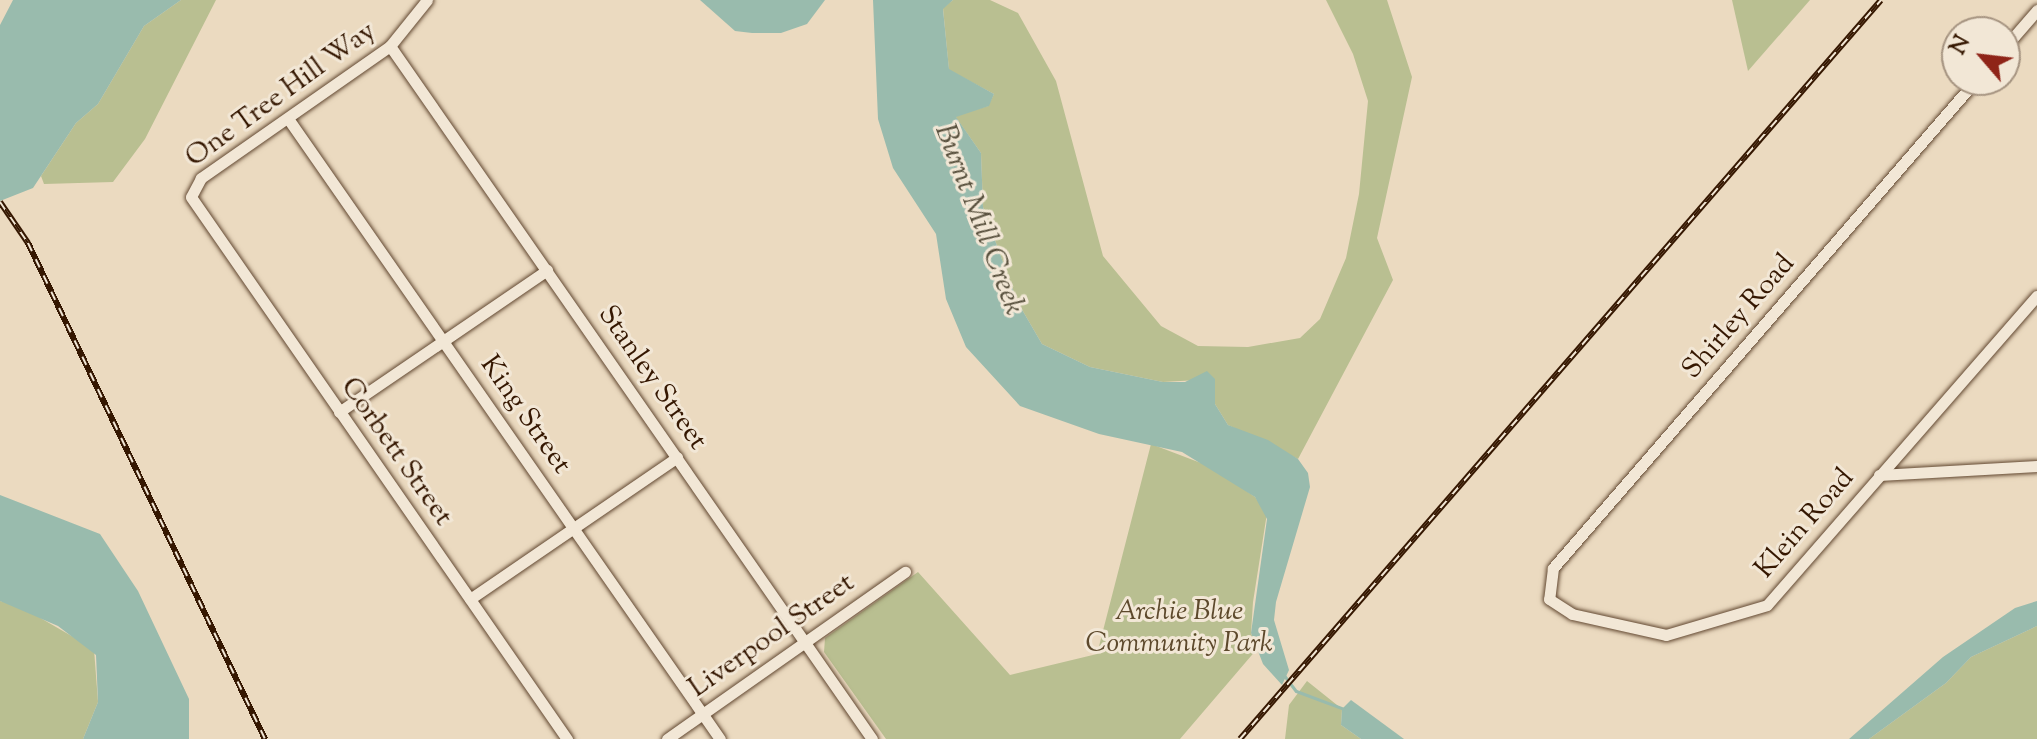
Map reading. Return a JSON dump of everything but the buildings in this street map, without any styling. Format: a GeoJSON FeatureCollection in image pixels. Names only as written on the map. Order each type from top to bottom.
{"type":"FeatureCollection","features":[{"type":"Feature","properties":{"kind":"street","name":"One Tree Hill Way"},"geometry":{"type":"LineString","coordinates":[[191,190],[201,178],[289,120],[390,46],[427,0]]}},
{"type":"Feature","properties":{"kind":"street"},"geometry":{"type":"LineString","coordinates":[[2021,28],[2037,10]]}},
{"type":"Feature","properties":{"kind":"street","name":"Stanley Street"},"geometry":{"type":"LineString","coordinates":[[390,46],[872,739]]}},
{"type":"Feature","properties":{"kind":"street","name":"Shirley Road"},"geometry":{"type":"LineString","coordinates":[[1547,591],[1553,568],[1962,96]]}},
{"type":"Feature","properties":{"kind":"street","name":"King Street"},"geometry":{"type":"LineString","coordinates":[[289,120],[720,739]]}},
{"type":"Feature","properties":{"kind":"street","name":"Corbett Street"},"geometry":{"type":"LineString","coordinates":[[191,190],[193,203],[567,739]]}},
{"type":"Feature","properties":{"kind":"street"},"geometry":{"type":"LineString","coordinates":[[339,412],[547,270]]}},
{"type":"Feature","properties":{"kind":"street","name":"Klein Road"},"geometry":{"type":"LineString","coordinates":[[1547,591],[1562,611],[1666,635],[1758,610],[2037,296]]}},
{"type":"Feature","properties":{"kind":"street"},"geometry":{"type":"LineString","coordinates":[[470,599],[677,457]]}},
{"type":"Feature","properties":{"kind":"street"},"geometry":{"type":"LineString","coordinates":[[1879,475],[2037,466]]}},
{"type":"Feature","properties":{"kind":"street","name":"Liverpool Street"},"geometry":{"type":"LineString","coordinates":[[667,739],[905,572]]}},
{"type":"Feature","properties":{"kind":"green space"},"geometry":{"type":"Polygon","coordinates":[[[181,0],[216,0],[145,139],[113,182],[44,184],[41,176],[76,123],[98,104],[144,26],[181,0]]]}},
{"type":"Feature","properties":{"kind":"green space"},"geometry":{"type":"Polygon","coordinates":[[[953,0],[990,0],[1018,13],[1056,81],[1103,256],[1161,326],[1198,346],[1248,347],[1300,338],[1320,319],[1346,258],[1359,194],[1368,101],[1353,54],[1326,0],[1387,0],[1412,77],[1377,238],[1393,280],[1298,459],[1228,425],[1215,404],[1215,379],[1163,382],[1090,367],[1042,344],[1017,301],[983,207],[981,153],[955,116],[988,106],[994,94],[949,70],[943,8],[953,0]]]}},
{"type":"Feature","properties":{"kind":"green space"},"geometry":{"type":"Polygon","coordinates":[[[1732,0],[1810,0],[1748,71],[1732,0]]]}},
{"type":"Feature","properties":{"kind":"green space","name":"Archie Blue Community Park"},"geometry":{"type":"Polygon","coordinates":[[[1151,444],[1214,468],[1255,497],[1267,513],[1253,602],[1251,633],[1257,649],[1180,739],[886,739],[824,652],[825,638],[918,572],[1010,675],[1097,654],[1151,444]]]}},
{"type":"Feature","properties":{"kind":"green space"},"geometry":{"type":"Polygon","coordinates":[[[0,601],[18,605],[94,649],[98,702],[83,739],[0,739],[0,601]]]}},
{"type":"Feature","properties":{"kind":"green space"},"geometry":{"type":"Polygon","coordinates":[[[2037,626],[2037,739],[1869,739],[1946,683],[1971,657],[2037,626]]]}},
{"type":"Feature","properties":{"kind":"green space"},"geometry":{"type":"Polygon","coordinates":[[[1307,681],[1342,709],[1341,725],[1361,739],[1285,739],[1289,705],[1307,681]]]}},
{"type":"Feature","properties":{"kind":"water"},"geometry":{"type":"Polygon","coordinates":[[[13,0],[181,0],[144,26],[98,104],[76,123],[33,188],[0,201],[0,25],[13,0]]]}},
{"type":"Feature","properties":{"kind":"water"},"geometry":{"type":"Polygon","coordinates":[[[700,0],[825,0],[807,24],[781,33],[752,33],[735,31],[700,0]]]}},
{"type":"Feature","properties":{"kind":"water"},"geometry":{"type":"Polygon","coordinates":[[[873,0],[953,0],[943,9],[949,69],[994,94],[989,106],[956,117],[981,153],[983,207],[1017,301],[1042,344],[1090,367],[1163,382],[1185,382],[1207,371],[1215,379],[1215,404],[1228,425],[1268,440],[1298,459],[1308,473],[1310,487],[1276,602],[1274,620],[1289,670],[1282,685],[1263,664],[1251,633],[1267,519],[1255,497],[1182,452],[1099,434],[1020,406],[966,347],[946,299],[936,234],[893,168],[878,119],[873,0]]]}},
{"type":"Feature","properties":{"kind":"water"},"geometry":{"type":"Polygon","coordinates":[[[0,495],[100,534],[138,591],[189,699],[189,739],[83,739],[98,702],[96,655],[58,626],[0,601],[0,495]]]}},
{"type":"Feature","properties":{"kind":"water"},"geometry":{"type":"Polygon","coordinates":[[[2037,601],[2037,626],[1971,657],[1946,683],[1869,739],[1849,739],[1943,657],[2015,608],[2037,601]]]}},
{"type":"Feature","properties":{"kind":"water"},"geometry":{"type":"Polygon","coordinates":[[[1351,700],[1404,739],[1361,739],[1341,725],[1342,709],[1351,700]]]}},
{"type":"Feature","properties":{"kind":"waterway","name":"Burnt Mill Creek"},"geometry":{"type":"LineString","coordinates":[[1283,674],[1296,691],[1344,709]]}},
{"type":"Feature","properties":{"kind":"railway"},"geometry":{"type":"LineString","coordinates":[[1240,739],[1881,0]]}},
{"type":"Feature","properties":{"kind":"railway"},"geometry":{"type":"LineString","coordinates":[[0,202],[28,243],[265,739]]}}]}
